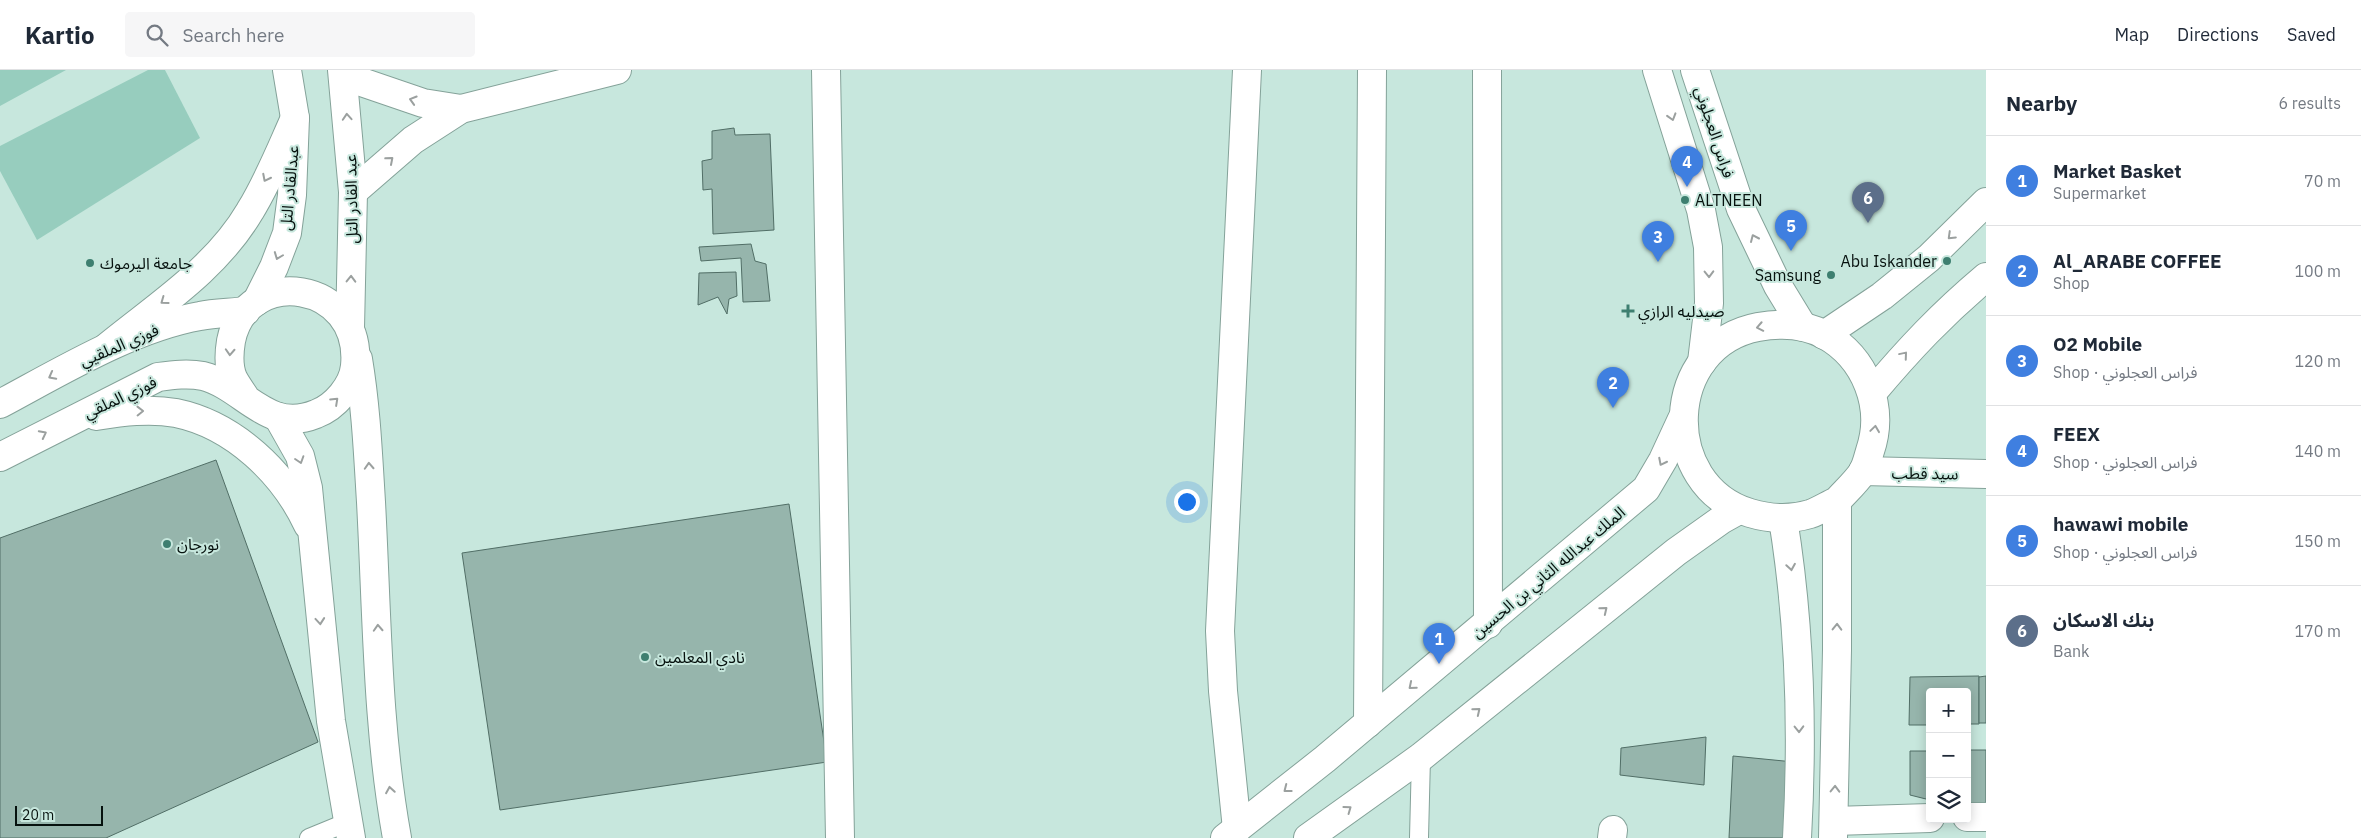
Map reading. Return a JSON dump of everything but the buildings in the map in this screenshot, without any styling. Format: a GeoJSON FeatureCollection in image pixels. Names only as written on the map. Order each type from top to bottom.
{"type":"FeatureCollection","features":[{"type":"Feature","properties":{"kind":"main road","name":"عبدالقادر التل"},"geometry":{"type":"LineString","coordinates":[[251,306],[274,268],[287,233],[292,195],[295,118],[287,70]]}},
{"type":"Feature","properties":{"kind":"main road"},"geometry":{"type":"LineString","coordinates":[[353,192],[412,140],[461,109],[617,70]]}},
{"type":"Feature","properties":{"kind":"main road"},"geometry":{"type":"LineString","coordinates":[[826,70],[840,838]]}},
{"type":"Feature","properties":{"kind":"main road"},"geometry":{"type":"LineString","coordinates":[[1231,833],[1220,631],[1247,70]]}},
{"type":"Feature","properties":{"kind":"main road"},"geometry":{"type":"LineString","coordinates":[[1368,723],[1372,70]]}},
{"type":"Feature","properties":{"kind":"main road"},"geometry":{"type":"LineString","coordinates":[[1487,70],[1488,624]]}},
{"type":"Feature","properties":{"kind":"main road"},"geometry":{"type":"LineString","coordinates":[[1657,70],[1700,210],[1708,247],[1709,303],[1702,362]]}},
{"type":"Feature","properties":{"kind":"main road","name":"فراس العجلوني"},"geometry":{"type":"LineString","coordinates":[[1695,70],[1741,210],[1774,278],[1814,331]]}},
{"type":"Feature","properties":{"kind":"main road"},"geometry":{"type":"LineString","coordinates":[[343,73],[423,103],[461,109]]}},
{"type":"Feature","properties":{"kind":"main road","name":"عبد القادر التل"},"geometry":{"type":"LineString","coordinates":[[343,73],[353,192],[353,339]]}},
{"type":"Feature","properties":{"kind":"main road"},"geometry":{"type":"LineString","coordinates":[[107,347],[194,278],[230,239],[250,211],[295,118]]}},
{"type":"Feature","properties":{"kind":"main road"},"geometry":{"type":"LineString","coordinates":[[1814,331],[1882,296],[1930,258],[1986,202]]}},
{"type":"Feature","properties":{"kind":"main road"},"geometry":{"type":"LineString","coordinates":[[1872,393],[1910,347],[1945,311],[1986,277]]}},
{"type":"Feature","properties":{"kind":"main road"},"geometry":{"type":"LineString","coordinates":[[353,339],[354,370],[347,388],[334,404],[317,414],[298,419],[278,417],[260,410],[244,397],[232,377],[228,354],[233,331],[251,306],[277,293],[299,291],[320,297],[338,310],[353,339],[367,425],[382,717],[387,774],[398,838]]}},
{"type":"Feature","properties":{"kind":"main road","name":"فوزي الملقيي"},"geometry":{"type":"LineString","coordinates":[[0,404],[107,347],[181,320],[251,306]]}},
{"type":"Feature","properties":{"kind":"main road"},"geometry":{"type":"LineString","coordinates":[[1775,324],[1814,331],[1845,350],[1856,363],[1872,393],[1876,418],[1872,445],[1863,471],[1837,501],[1811,514],[1782,519],[1739,510],[1720,499],[1699,476],[1686,448],[1683,417],[1689,386],[1702,362],[1722,342],[1748,329],[1775,324]]}},
{"type":"Feature","properties":{"kind":"main road","name":"فوزي الملقي"},"geometry":{"type":"LineString","coordinates":[[0,457],[74,418],[158,378],[182,374],[204,377],[244,397]]}},
{"type":"Feature","properties":{"kind":"main road"},"geometry":{"type":"LineString","coordinates":[[74,418],[141,410],[176,413],[210,425],[241,443],[276,475],[300,509],[312,535]]}},
{"type":"Feature","properties":{"kind":"main road"},"geometry":{"type":"LineString","coordinates":[[278,417],[300,456],[308,488],[331,720],[350,830]]}},
{"type":"Feature","properties":{"kind":"main road","name":"الملك عبدالله الثاني بن الحسين"},"geometry":{"type":"LineString","coordinates":[[1231,833],[1488,624],[1646,489],[1663,460],[1683,417]]}},
{"type":"Feature","properties":{"kind":"main road","name":"سيد قطب"},"geometry":{"type":"LineString","coordinates":[[1863,471],[1986,474]]}},
{"type":"Feature","properties":{"kind":"main road"},"geometry":{"type":"LineString","coordinates":[[1837,501],[1833,829],[1926,818]]}},
{"type":"Feature","properties":{"kind":"main road"},"geometry":{"type":"LineString","coordinates":[[1308,838],[1421,757],[1676,552],[1721,520],[1739,510]]}},
{"type":"Feature","properties":{"kind":"main road"},"geometry":{"type":"LineString","coordinates":[[1782,519],[1794,586],[1797,630],[1800,783],[1797,838]]}},
{"type":"Feature","properties":{"kind":"main road"},"geometry":{"type":"LineString","coordinates":[[1971,817],[1986,817]]}},
{"type":"Feature","properties":{"kind":"lane"},"geometry":{"type":"LineString","coordinates":[[1419,838],[1421,757]]}},
{"type":"Feature","properties":{"kind":"lane"},"geometry":{"type":"LineString","coordinates":[[309,838],[350,830]]}},
{"type":"Feature","properties":{"kind":"green space"},"geometry":{"type":"Polygon","coordinates":[[[0,70],[66,70],[0,106],[0,70]]]}},
{"type":"Feature","properties":{"kind":"green space"},"geometry":{"type":"Polygon","coordinates":[[[148,70],[165,70],[200,138],[37,240],[0,171],[0,146],[148,70]]]}},
{"type":"Feature","properties":{"kind":"place","name":"FEEX"},"geometry":{"type":"Point","coordinates":[1687,187]}},
{"type":"Feature","properties":{"kind":"place","name":"ALTNEEN"},"geometry":{"type":"Point","coordinates":[1685,200]}},
{"type":"Feature","properties":{"kind":"place","name":"بنك الاسكان"},"geometry":{"type":"Point","coordinates":[1868,223]}},
{"type":"Feature","properties":{"kind":"place","name":"hawawi mobile"},"geometry":{"type":"Point","coordinates":[1791,251]}},
{"type":"Feature","properties":{"kind":"place","name":"Abu Iskander"},"geometry":{"type":"Point","coordinates":[1947,261]}},
{"type":"Feature","properties":{"kind":"place","name":"O2 Mobile"},"geometry":{"type":"Point","coordinates":[1658,262]}},
{"type":"Feature","properties":{"kind":"place","name":"جامعة اليرموك"},"geometry":{"type":"Point","coordinates":[90,263]}},
{"type":"Feature","properties":{"kind":"place","name":"Samsung"},"geometry":{"type":"Point","coordinates":[1831,275]}},
{"type":"Feature","properties":{"kind":"place","name":"صيدليه الرازي"},"geometry":{"type":"Point","coordinates":[1628,311]}},
{"type":"Feature","properties":{"kind":"place","name":"Al_ARABE COFFEE"},"geometry":{"type":"Point","coordinates":[1613,408]}},
{"type":"Feature","properties":{"kind":"place","name":"نورجان"},"geometry":{"type":"Point","coordinates":[167,544]}},
{"type":"Feature","properties":{"kind":"place","name":"نادي المعلمين"},"geometry":{"type":"Point","coordinates":[645,657]}},
{"type":"Feature","properties":{"kind":"place","name":"Market Basket"},"geometry":{"type":"Point","coordinates":[1439,664]}}]}
